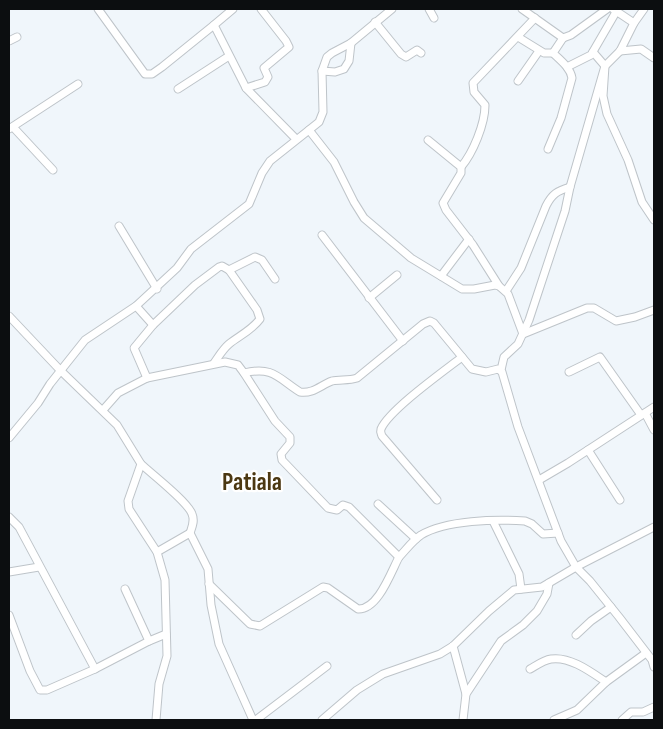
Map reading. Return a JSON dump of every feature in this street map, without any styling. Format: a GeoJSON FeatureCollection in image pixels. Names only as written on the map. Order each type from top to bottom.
{"type":"FeatureCollection","features":[{"type":"Feature","properties":{"kind":"street"},"geometry":{"type":"LineString","coordinates":[[98,9],[145,74],[152,74],[233,9]]}},
{"type":"Feature","properties":{"kind":"street"},"geometry":{"type":"LineString","coordinates":[[246,88],[266,82],[268,77],[264,68],[289,47],[261,9]]}},
{"type":"Feature","properties":{"kind":"street"},"geometry":{"type":"LineString","coordinates":[[9,438],[85,340],[136,306],[157,289],[177,268],[191,249],[249,204],[270,161],[319,122],[323,112],[322,71],[328,57],[351,43],[392,9]]}},
{"type":"Feature","properties":{"kind":"street"},"geometry":{"type":"LineString","coordinates":[[429,9],[434,18]]}},
{"type":"Feature","properties":{"kind":"street"},"geometry":{"type":"LineString","coordinates":[[522,9],[562,38]]}},
{"type":"Feature","properties":{"kind":"street"},"geometry":{"type":"LineString","coordinates":[[518,37],[539,51],[553,52],[562,38],[571,35],[607,9]]}},
{"type":"Feature","properties":{"kind":"street"},"geometry":{"type":"LineString","coordinates":[[644,9],[634,23],[620,51],[605,66],[557,236],[523,334],[518,344],[504,357],[500,370],[518,427],[558,533],[576,567],[590,581],[653,662]]}},
{"type":"Feature","properties":{"kind":"street"},"geometry":{"type":"LineString","coordinates":[[567,67],[594,52],[615,10],[634,23]]}},
{"type":"Feature","properties":{"kind":"street"},"geometry":{"type":"LineString","coordinates":[[499,286],[443,203],[461,173],[461,167],[475,145],[484,114],[485,105],[474,92],[473,83],[535,18]]}},
{"type":"Feature","properties":{"kind":"street"},"geometry":{"type":"LineString","coordinates":[[375,22],[401,54],[406,57],[417,50],[421,53]]}},
{"type":"Feature","properties":{"kind":"street"},"geometry":{"type":"LineString","coordinates":[[214,25],[246,88],[296,139]]}},
{"type":"Feature","properties":{"kind":"street"},"geometry":{"type":"LineString","coordinates":[[9,41],[17,37]]}},
{"type":"Feature","properties":{"kind":"street"},"geometry":{"type":"LineString","coordinates":[[322,71],[335,72],[344,69],[349,61],[351,43]]}},
{"type":"Feature","properties":{"kind":"street"},"geometry":{"type":"LineString","coordinates":[[620,51],[641,49],[654,58]]}},
{"type":"Feature","properties":{"kind":"street"},"geometry":{"type":"LineString","coordinates":[[518,81],[539,51]]}},
{"type":"Feature","properties":{"kind":"street"},"geometry":{"type":"LineString","coordinates":[[548,149],[571,81],[571,72],[553,52]]}},
{"type":"Feature","properties":{"kind":"street"},"geometry":{"type":"LineString","coordinates":[[594,52],[605,66],[603,96],[607,114],[628,160],[642,202],[654,220]]}},
{"type":"Feature","properties":{"kind":"street"},"geometry":{"type":"LineString","coordinates":[[178,89],[230,56]]}},
{"type":"Feature","properties":{"kind":"street"},"geometry":{"type":"LineString","coordinates":[[53,170],[11,128],[78,84]]}},
{"type":"Feature","properties":{"kind":"street"},"geometry":{"type":"LineString","coordinates":[[308,130],[334,162],[364,218],[411,258],[466,290],[491,285],[499,286],[506,290],[523,334]]}},
{"type":"Feature","properties":{"kind":"street"},"geometry":{"type":"LineString","coordinates":[[428,140],[461,167]]}},
{"type":"Feature","properties":{"kind":"street"},"geometry":{"type":"LineString","coordinates":[[506,290],[521,268],[551,197],[557,192],[570,187]]}},
{"type":"Feature","properties":{"kind":"street"},"geometry":{"type":"LineString","coordinates":[[120,226],[157,289]]}},
{"type":"Feature","properties":{"kind":"street"},"geometry":{"type":"LineString","coordinates":[[322,234],[403,341]]}},
{"type":"Feature","properties":{"kind":"street"},"geometry":{"type":"LineString","coordinates":[[441,276],[469,239]]}},
{"type":"Feature","properties":{"kind":"street"},"geometry":{"type":"LineString","coordinates":[[229,270],[258,257],[275,279]]}},
{"type":"Feature","properties":{"kind":"street"},"geometry":{"type":"LineString","coordinates":[[147,378],[134,348],[153,325],[195,285],[222,266],[229,270],[257,310],[260,320],[228,345],[214,363]]}},
{"type":"Feature","properties":{"kind":"street"},"geometry":{"type":"LineString","coordinates":[[369,298],[397,276]]}},
{"type":"Feature","properties":{"kind":"street"},"geometry":{"type":"LineString","coordinates":[[136,306],[153,325]]}},
{"type":"Feature","properties":{"kind":"street"},"geometry":{"type":"LineString","coordinates":[[523,334],[587,308],[597,309],[616,321],[636,317],[654,310]]}},
{"type":"Feature","properties":{"kind":"street"},"geometry":{"type":"LineString","coordinates":[[9,316],[60,370],[117,425],[141,464],[188,504],[193,515],[190,533],[157,552]]}},
{"type":"Feature","properties":{"kind":"street"},"geometry":{"type":"LineString","coordinates":[[244,373],[255,370],[272,372],[300,392],[306,393],[334,381],[356,378],[423,324],[430,322],[438,326],[468,366],[478,371],[486,372],[495,369],[500,370]]}},
{"type":"Feature","properties":{"kind":"street"},"geometry":{"type":"LineString","coordinates":[[569,372],[600,357],[654,430]]}},
{"type":"Feature","properties":{"kind":"street"},"geometry":{"type":"LineString","coordinates":[[437,500],[382,436],[381,429],[396,411],[462,358]]}},
{"type":"Feature","properties":{"kind":"street"},"geometry":{"type":"LineString","coordinates":[[103,410],[118,393],[147,378],[214,363],[225,362],[238,365],[275,421],[290,438],[290,444],[281,454],[282,460],[328,508],[337,510],[343,505],[349,507],[399,557]]}},
{"type":"Feature","properties":{"kind":"street"},"geometry":{"type":"LineString","coordinates":[[539,480],[654,407]]}},
{"type":"Feature","properties":{"kind":"street"},"geometry":{"type":"LineString","coordinates":[[588,450],[620,500]]}},
{"type":"Feature","properties":{"kind":"street"},"geometry":{"type":"LineString","coordinates":[[141,464],[128,501],[128,509],[157,552],[165,580],[167,656],[159,684],[156,720]]}},
{"type":"Feature","properties":{"kind":"street"},"geometry":{"type":"LineString","coordinates":[[378,504],[416,539]]}},
{"type":"Feature","properties":{"kind":"street"},"geometry":{"type":"LineString","coordinates":[[9,516],[19,527],[95,669]]}},
{"type":"Feature","properties":{"kind":"street"},"geometry":{"type":"LineString","coordinates":[[209,584],[250,624],[260,626],[324,587],[358,609],[366,608],[380,594],[399,557],[416,539],[441,526],[493,521],[525,521],[532,524],[543,534],[558,533]]}},
{"type":"Feature","properties":{"kind":"street"},"geometry":{"type":"LineString","coordinates":[[493,521],[519,574],[521,589]]}},
{"type":"Feature","properties":{"kind":"street"},"geometry":{"type":"LineString","coordinates":[[327,719],[357,690],[383,674],[440,654],[453,646],[509,594],[521,589],[534,589],[548,584],[576,567],[654,528]]}},
{"type":"Feature","properties":{"kind":"street"},"geometry":{"type":"LineString","coordinates":[[190,533],[208,568],[211,605],[219,644],[255,720],[328,666]]}},
{"type":"Feature","properties":{"kind":"street"},"geometry":{"type":"LineString","coordinates":[[9,572],[39,567]]}},
{"type":"Feature","properties":{"kind":"street"},"geometry":{"type":"LineString","coordinates":[[466,694],[502,641],[523,625],[537,611],[547,594],[548,584]]}},
{"type":"Feature","properties":{"kind":"street"},"geometry":{"type":"LineString","coordinates":[[125,589],[149,641]]}},
{"type":"Feature","properties":{"kind":"street"},"geometry":{"type":"LineString","coordinates":[[576,635],[591,621],[611,607]]}},
{"type":"Feature","properties":{"kind":"street"},"geometry":{"type":"LineString","coordinates":[[9,615],[30,671],[40,690],[47,690],[95,669],[166,634]]}},
{"type":"Feature","properties":{"kind":"street"},"geometry":{"type":"LineString","coordinates":[[453,646],[466,694],[463,720]]}},
{"type":"Feature","properties":{"kind":"street"},"geometry":{"type":"LineString","coordinates":[[554,720],[577,710],[606,682],[646,653]]}},
{"type":"Feature","properties":{"kind":"street"},"geometry":{"type":"LineString","coordinates":[[530,669],[545,661],[558,658],[580,666],[606,682]]}},
{"type":"Feature","properties":{"kind":"street"},"geometry":{"type":"LineString","coordinates":[[622,720],[631,712],[643,712],[654,707]]}},
{"type":"Feature","properties":{"kind":"district","name":"Patiala"},"geometry":{"type":"Point","coordinates":[252,481]}}]}
